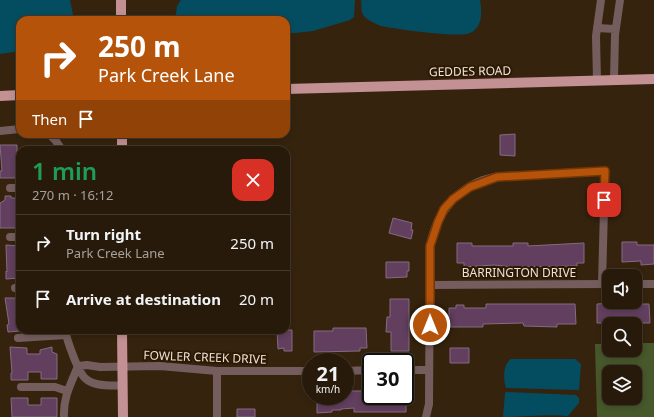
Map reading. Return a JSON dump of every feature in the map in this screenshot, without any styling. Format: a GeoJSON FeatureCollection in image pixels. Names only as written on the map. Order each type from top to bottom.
{"type":"FeatureCollection","features":[{"type":"Feature","properties":{"kind":"main road"},"geometry":{"type":"LineString","coordinates":[[121,0],[121,16]]}},
{"type":"Feature","properties":{"kind":"main road","name":"GEDDES ROAD"},"geometry":{"type":"LineString","coordinates":[[290,89],[654,79]]}},
{"type":"Feature","properties":{"kind":"main road"},"geometry":{"type":"LineString","coordinates":[[0,96],[16,95]]}},
{"type":"Feature","properties":{"kind":"main road"},"geometry":{"type":"LineString","coordinates":[[122,334],[123,417]]}},
{"type":"Feature","properties":{"kind":"street"},"geometry":{"type":"LineString","coordinates":[[597,81],[597,28],[601,0]]}},
{"type":"Feature","properties":{"kind":"street"},"geometry":{"type":"LineString","coordinates":[[614,80],[615,29],[620,0]]}},
{"type":"Feature","properties":{"kind":"street"},"geometry":{"type":"LineString","coordinates":[[597,28],[615,29]]}},
{"type":"Feature","properties":{"kind":"street"},"geometry":{"type":"LineString","coordinates":[[0,131],[16,129]]}},
{"type":"Feature","properties":{"kind":"street"},"geometry":{"type":"LineString","coordinates":[[53,138],[59,146]]}},
{"type":"Feature","properties":{"kind":"street"},"geometry":{"type":"LineString","coordinates":[[426,417],[429,404],[429,256],[434,230],[448,205],[470,187],[497,177],[605,171],[605,269]]}},
{"type":"Feature","properties":{"kind":"street"},"geometry":{"type":"LineString","coordinates":[[10,188],[16,188]]}},
{"type":"Feature","properties":{"kind":"street"},"geometry":{"type":"LineString","coordinates":[[10,237],[16,237]]}},
{"type":"Feature","properties":{"kind":"street","name":"BARRINGTON DRIVE"},"geometry":{"type":"LineString","coordinates":[[430,285],[602,284]]}},
{"type":"Feature","properties":{"kind":"street"},"geometry":{"type":"LineString","coordinates":[[642,284],[654,284]]}},
{"type":"Feature","properties":{"kind":"street"},"geometry":{"type":"LineString","coordinates":[[18,338],[50,334]]}},
{"type":"Feature","properties":{"kind":"street"},"geometry":{"type":"LineString","coordinates":[[66,334],[69,347],[85,379],[96,384],[123,386]]}},
{"type":"Feature","properties":{"kind":"street","name":"FOWLER CREEK DRIVE"},"geometry":{"type":"LineString","coordinates":[[78,366],[87,365],[100,368],[160,366],[217,372],[302,371]]}},
{"type":"Feature","properties":{"kind":"street"},"geometry":{"type":"LineString","coordinates":[[64,417],[63,408],[67,391],[78,366]]}},
{"type":"Feature","properties":{"kind":"street"},"geometry":{"type":"LineString","coordinates":[[414,370],[429,370]]}},
{"type":"Feature","properties":{"kind":"street"},"geometry":{"type":"LineString","coordinates":[[217,372],[217,417]]}},
{"type":"Feature","properties":{"kind":"street"},"geometry":{"type":"LineString","coordinates":[[21,387],[55,387],[67,391]]}},
{"type":"Feature","properties":{"kind":"green space"},"geometry":{"type":"Polygon","coordinates":[[[642,343],[654,343],[654,417],[597,417],[595,344],[602,344],[602,357],[642,357],[642,343]]]}},
{"type":"Feature","properties":{"kind":"water"},"geometry":{"type":"Polygon","coordinates":[[[0,0],[70,0],[73,16],[16,16],[16,52],[0,54],[0,0]]]}},
{"type":"Feature","properties":{"kind":"water"},"geometry":{"type":"Polygon","coordinates":[[[181,0],[355,0],[354,17],[350,20],[313,31],[290,34],[290,16],[176,16],[177,6],[181,0]]]}},
{"type":"Feature","properties":{"kind":"water"},"geometry":{"type":"Polygon","coordinates":[[[361,0],[480,0],[481,19],[474,30],[470,33],[463,34],[427,32],[381,26],[363,15],[361,0]]]}},
{"type":"Feature","properties":{"kind":"water"},"geometry":{"type":"Polygon","coordinates":[[[511,359],[575,359],[581,364],[579,390],[506,388],[504,372],[508,361],[511,359]]]}},
{"type":"Feature","properties":{"kind":"water"},"geometry":{"type":"Polygon","coordinates":[[[506,392],[576,395],[579,398],[579,403],[568,416],[552,415],[503,417],[506,392]]]}},
{"type":"Feature","properties":{"kind":"building"},"geometry":{"type":"Polygon","coordinates":[[[515,134],[515,156],[500,155],[500,135],[515,134]]]}},
{"type":"Feature","properties":{"kind":"building"},"geometry":{"type":"Polygon","coordinates":[[[0,145],[17,145],[16,178],[0,178],[0,171],[2,171],[0,145]]]}},
{"type":"Feature","properties":{"kind":"building"},"geometry":{"type":"Polygon","coordinates":[[[5,196],[16,198],[16,228],[0,228],[0,203],[5,200],[5,196]]]}},
{"type":"Feature","properties":{"kind":"building"},"geometry":{"type":"Polygon","coordinates":[[[393,218],[412,223],[411,230],[413,230],[411,239],[389,233],[393,218]]]}},
{"type":"Feature","properties":{"kind":"building"},"geometry":{"type":"Polygon","coordinates":[[[622,242],[637,242],[637,245],[654,245],[654,264],[641,265],[641,261],[622,262],[622,242]]]}},
{"type":"Feature","properties":{"kind":"building"},"geometry":{"type":"Polygon","coordinates":[[[457,243],[472,243],[472,246],[513,246],[513,243],[528,243],[528,246],[584,243],[584,263],[577,263],[577,266],[513,267],[494,265],[464,267],[464,263],[457,263],[457,243]]]}},
{"type":"Feature","properties":{"kind":"building"},"geometry":{"type":"Polygon","coordinates":[[[6,245],[16,246],[16,278],[6,279],[6,271],[7,272],[6,245]]]}},
{"type":"Feature","properties":{"kind":"building"},"geometry":{"type":"Polygon","coordinates":[[[386,262],[409,262],[407,277],[386,278],[386,262]]]}},
{"type":"Feature","properties":{"kind":"building"},"geometry":{"type":"Polygon","coordinates":[[[5,298],[16,298],[16,331],[8,332],[7,325],[9,324],[5,298]]]}},
{"type":"Feature","properties":{"kind":"building"},"geometry":{"type":"Polygon","coordinates":[[[390,299],[409,299],[409,351],[391,351],[391,332],[386,332],[387,317],[390,317],[390,299]]]}},
{"type":"Feature","properties":{"kind":"building"},"geometry":{"type":"Polygon","coordinates":[[[486,304],[575,304],[576,324],[557,324],[557,327],[524,326],[523,323],[483,324],[483,327],[449,327],[449,308],[456,308],[456,305],[464,305],[464,308],[486,308],[486,304]]]}},
{"type":"Feature","properties":{"kind":"building"},"geometry":{"type":"Polygon","coordinates":[[[597,304],[602,304],[602,309],[642,309],[642,304],[649,304],[650,323],[642,323],[642,317],[602,317],[602,323],[597,323],[597,304]]]}},
{"type":"Feature","properties":{"kind":"building"},"geometry":{"type":"Polygon","coordinates":[[[333,328],[366,328],[367,348],[360,348],[360,351],[314,352],[314,331],[333,331],[333,328]]]}},
{"type":"Feature","properties":{"kind":"building"},"geometry":{"type":"Polygon","coordinates":[[[290,330],[292,330],[292,351],[284,351],[284,348],[278,349],[277,334],[290,334],[290,330]]]}},
{"type":"Feature","properties":{"kind":"building"},"geometry":{"type":"Polygon","coordinates":[[[10,347],[27,348],[27,354],[40,354],[40,350],[52,347],[52,352],[57,354],[57,379],[41,379],[41,372],[28,372],[28,380],[11,380],[12,373],[10,347]]]}},
{"type":"Feature","properties":{"kind":"building"},"geometry":{"type":"Polygon","coordinates":[[[450,348],[469,348],[469,363],[450,363],[450,348]]]}},
{"type":"Feature","properties":{"kind":"building"},"geometry":{"type":"Polygon","coordinates":[[[354,391],[362,391],[362,405],[406,405],[406,412],[354,412],[354,408],[317,413],[317,405],[354,405],[354,391]]]}},
{"type":"Feature","properties":{"kind":"building"},"geometry":{"type":"Polygon","coordinates":[[[11,398],[28,398],[28,405],[41,405],[41,398],[57,398],[57,417],[12,417],[11,398]]]}},
{"type":"Feature","properties":{"kind":"building"},"geometry":{"type":"Polygon","coordinates":[[[237,409],[255,409],[255,417],[237,417],[237,409]]]}},
{"type":"Feature","properties":{"kind":"route"},"geometry":{"type":"LineString","coordinates":[[430,325],[429,256],[431,239],[444,209],[461,193],[479,182],[497,177],[605,171],[604,200]]}}]}
